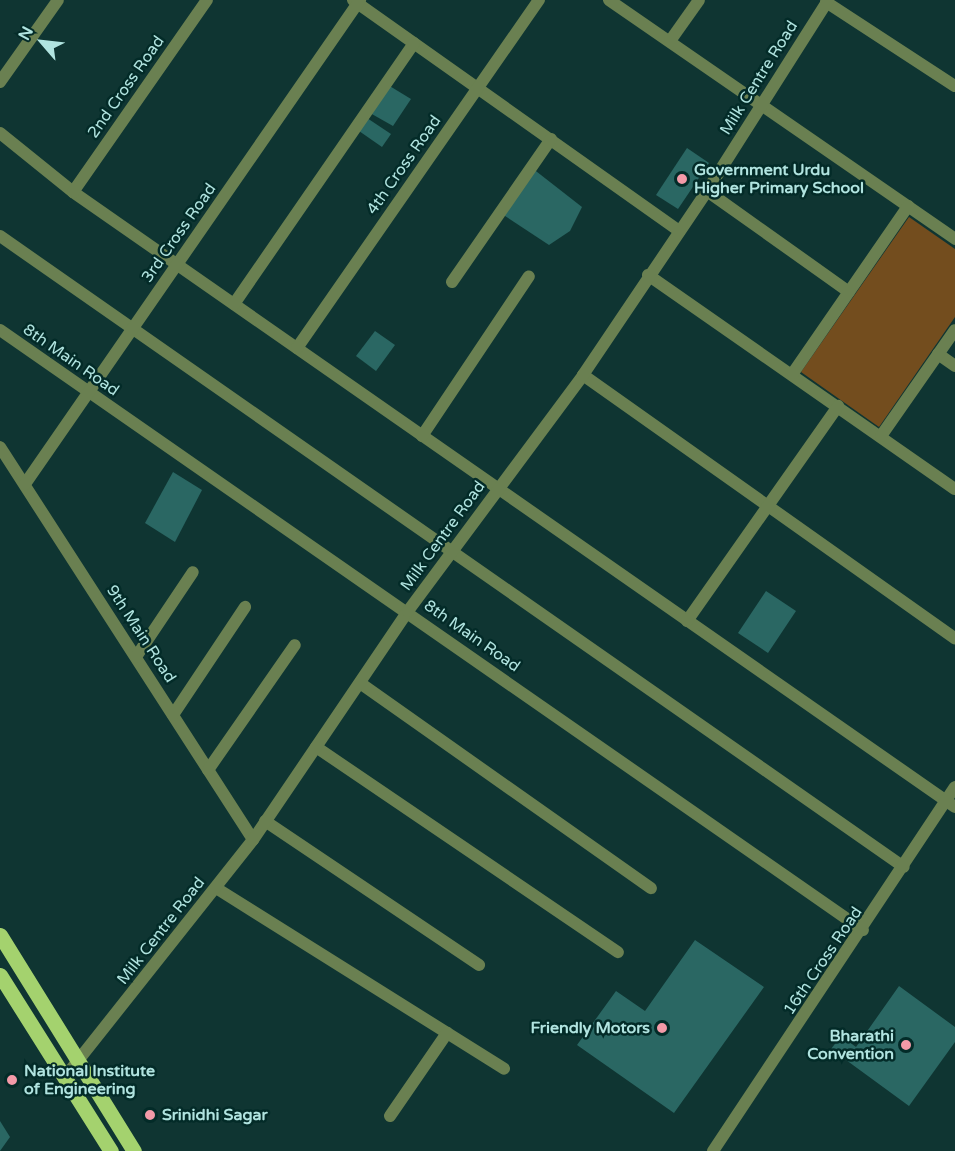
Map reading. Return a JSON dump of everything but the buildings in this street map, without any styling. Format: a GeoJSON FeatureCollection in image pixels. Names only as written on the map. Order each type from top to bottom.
{"type":"FeatureCollection","features":[{"type":"Feature","properties":{"kind":"main road"},"geometry":{"type":"LineString","coordinates":[[0,935],[134,1151]]}},
{"type":"Feature","properties":{"kind":"main road"},"geometry":{"type":"LineString","coordinates":[[0,975],[111,1151]]}},
{"type":"Feature","properties":{"kind":"street"},"geometry":{"type":"LineString","coordinates":[[0,82],[58,0]]}},
{"type":"Feature","properties":{"kind":"street","name":"2nd Cross Road"},"geometry":{"type":"LineString","coordinates":[[73,192],[207,0]]}},
{"type":"Feature","properties":{"kind":"street","name":"4th Cross Road"},"geometry":{"type":"LineString","coordinates":[[297,348],[539,0]]}},
{"type":"Feature","properties":{"kind":"street"},"geometry":{"type":"LineString","coordinates":[[609,0],[954,237]]}},
{"type":"Feature","properties":{"kind":"street"},"geometry":{"type":"LineString","coordinates":[[670,41],[699,0]]}},
{"type":"Feature","properties":{"kind":"street"},"geometry":{"type":"LineString","coordinates":[[357,1],[679,231]]}},
{"type":"Feature","properties":{"kind":"street","name":"3rd Cross Road"},"geometry":{"type":"LineString","coordinates":[[25,484],[357,1]]}},
{"type":"Feature","properties":{"kind":"street"},"geometry":{"type":"LineString","coordinates":[[827,1],[955,86]]}},
{"type":"Feature","properties":{"kind":"street","name":"Milk Centre Road"},"geometry":{"type":"LineString","coordinates":[[64,1077],[253,840],[408,611],[583,375],[648,275],[707,191],[827,1]]}},
{"type":"Feature","properties":{"kind":"street"},"geometry":{"type":"LineString","coordinates":[[234,304],[414,43]]}},
{"type":"Feature","properties":{"kind":"street"},"geometry":{"type":"LineString","coordinates":[[0,132],[73,192],[951,804]]}},
{"type":"Feature","properties":{"kind":"street"},"geometry":{"type":"LineString","coordinates":[[452,282],[551,140]]}},
{"type":"Feature","properties":{"kind":"street"},"geometry":{"type":"LineString","coordinates":[[707,191],[849,291]]}},
{"type":"Feature","properties":{"kind":"street"},"geometry":{"type":"LineString","coordinates":[[792,373],[908,206]]}},
{"type":"Feature","properties":{"kind":"street"},"geometry":{"type":"LineString","coordinates":[[0,236],[453,550],[904,867]]}},
{"type":"Feature","properties":{"kind":"street"},"geometry":{"type":"LineString","coordinates":[[648,275],[838,405],[955,489]]}},
{"type":"Feature","properties":{"kind":"street"},"geometry":{"type":"LineString","coordinates":[[422,436],[529,276]]}},
{"type":"Feature","properties":{"kind":"street","name":"8th Main Road"},"geometry":{"type":"LineString","coordinates":[[0,330],[408,611],[863,930]]}},
{"type":"Feature","properties":{"kind":"street"},"geometry":{"type":"LineString","coordinates":[[881,436],[955,330]]}},
{"type":"Feature","properties":{"kind":"street"},"geometry":{"type":"LineString","coordinates":[[938,354],[955,366]]}},
{"type":"Feature","properties":{"kind":"street"},"geometry":{"type":"LineString","coordinates":[[583,375],[955,638]]}},
{"type":"Feature","properties":{"kind":"street"},"geometry":{"type":"LineString","coordinates":[[687,621],[769,508],[838,405]]}},
{"type":"Feature","properties":{"kind":"street","name":"9th Main Road"},"geometry":{"type":"LineString","coordinates":[[0,447],[253,840]]}},
{"type":"Feature","properties":{"kind":"street"},"geometry":{"type":"LineString","coordinates":[[136,657],[194,572]]}},
{"type":"Feature","properties":{"kind":"street"},"geometry":{"type":"LineString","coordinates":[[173,715],[245,607]]}},
{"type":"Feature","properties":{"kind":"street"},"geometry":{"type":"LineString","coordinates":[[208,770],[295,645]]}},
{"type":"Feature","properties":{"kind":"street"},"geometry":{"type":"LineString","coordinates":[[360,683],[651,888]]}},
{"type":"Feature","properties":{"kind":"street"},"geometry":{"type":"LineString","coordinates":[[316,747],[618,952]]}},
{"type":"Feature","properties":{"kind":"street","name":"16th Cross Road"},"geometry":{"type":"LineString","coordinates":[[714,1151],[904,867],[951,804],[955,787]]}},
{"type":"Feature","properties":{"kind":"street"},"geometry":{"type":"LineString","coordinates":[[265,821],[479,965]]}},
{"type":"Feature","properties":{"kind":"street"},"geometry":{"type":"LineString","coordinates":[[216,888],[504,1070]]}},
{"type":"Feature","properties":{"kind":"street"},"geometry":{"type":"LineString","coordinates":[[390,1116],[447,1033]]}},
{"type":"Feature","properties":{"kind":"shaded area"},"geometry":{"type":"Polygon","coordinates":[[[909,217],[955,249],[955,317],[879,427],[801,372],[909,217]]]}},
{"type":"Feature","properties":{"kind":"place","name":"Government Urdu Higher Primary School"},"geometry":{"type":"Point","coordinates":[682,179]}},
{"type":"Feature","properties":{"kind":"place","name":"Friendly Motors"},"geometry":{"type":"Point","coordinates":[662,1028]}},
{"type":"Feature","properties":{"kind":"place","name":"Bharathi Convention"},"geometry":{"type":"Point","coordinates":[906,1045]}},
{"type":"Feature","properties":{"kind":"place","name":"National Institute of Engineering"},"geometry":{"type":"Point","coordinates":[12,1080]}},
{"type":"Feature","properties":{"kind":"place","name":"Srinidhi Sagar"},"geometry":{"type":"Point","coordinates":[150,1115]}}]}
